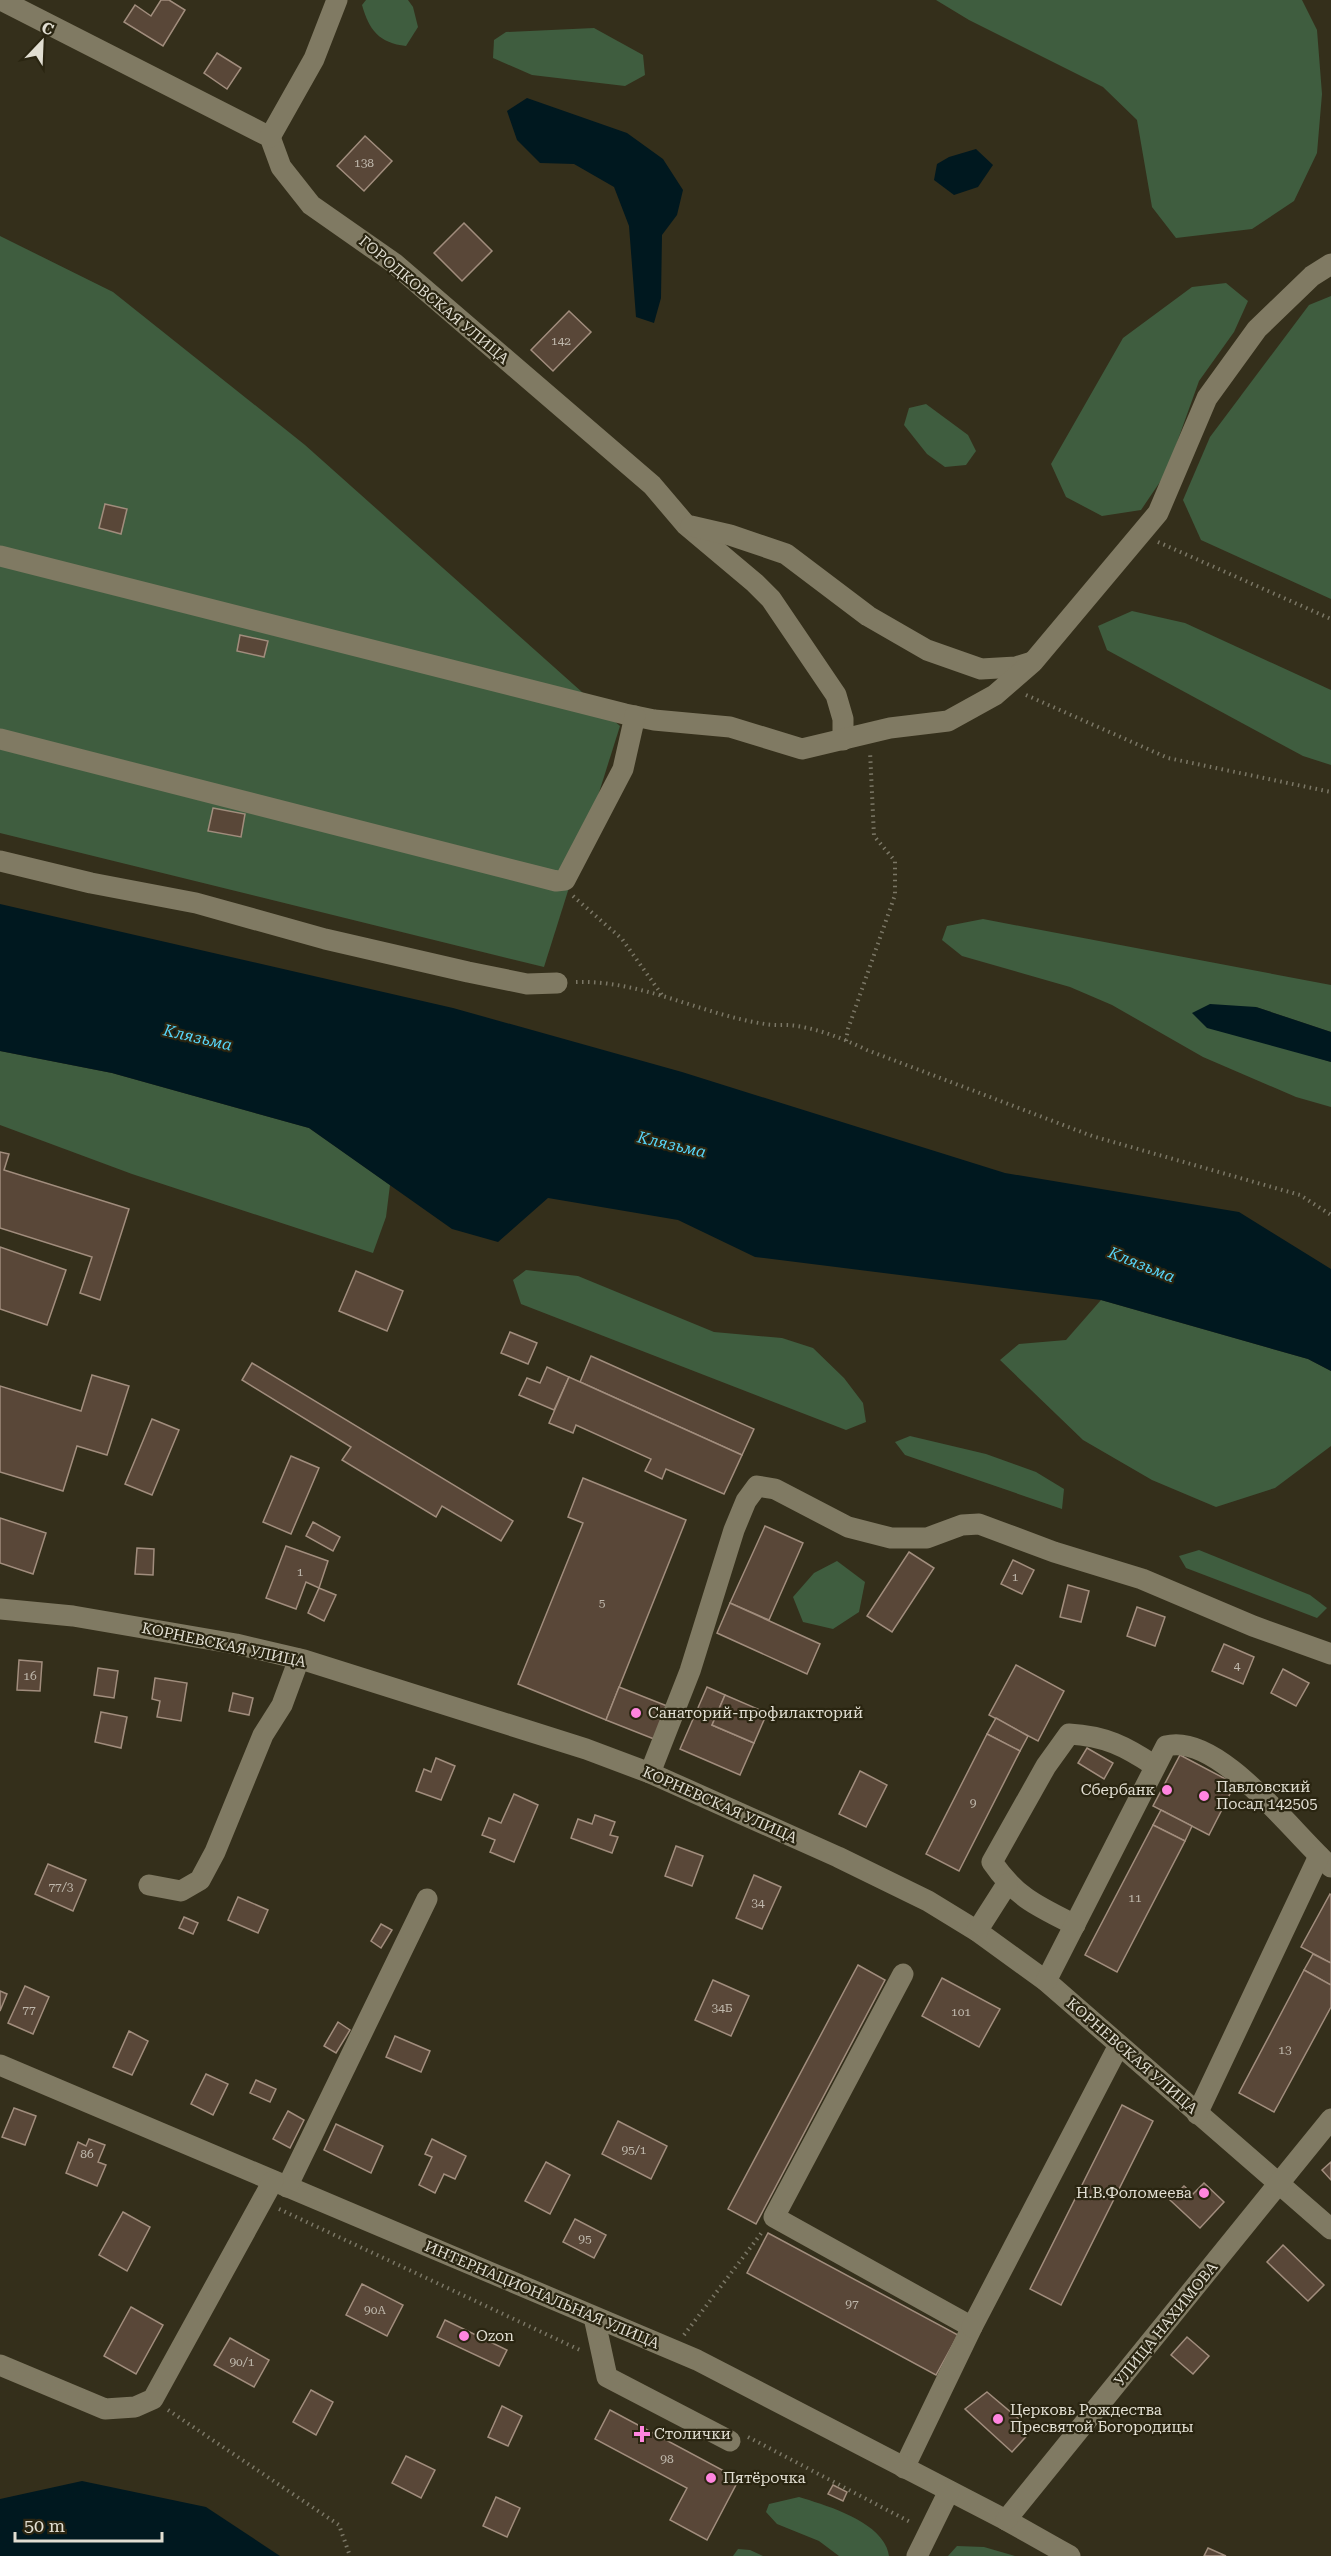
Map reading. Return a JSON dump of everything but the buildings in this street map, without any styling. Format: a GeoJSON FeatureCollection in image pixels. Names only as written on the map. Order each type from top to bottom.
{"type":"FeatureCollection","features":[{"type":"Feature","properties":{"kind":"street"},"geometry":{"type":"LineString","coordinates":[[1,0],[270,137],[314,59],[337,0]]}},
{"type":"Feature","properties":{"kind":"street","name":"ГОРОДКОВСКАЯ УЛИЦА"},"geometry":{"type":"LineString","coordinates":[[270,137],[281,167],[311,205],[394,262],[652,485],[686,525],[771,599],[836,694],[843,719],[843,740]]}},
{"type":"Feature","properties":{"kind":"street"},"geometry":{"type":"LineString","coordinates":[[0,556],[630,715],[654,720],[730,727],[802,749],[869,733],[948,721],[995,695],[1033,662],[1158,513],[1207,398],[1257,329],[1312,276],[1331,264]]}},
{"type":"Feature","properties":{"kind":"street"},"geometry":{"type":"LineString","coordinates":[[686,525],[730,535],[786,554],[868,616],[927,650],[981,669],[1016,667],[1033,662]]}},
{"type":"Feature","properties":{"kind":"street"},"geometry":{"type":"LineString","coordinates":[[0,739],[556,881],[564,880],[623,769],[630,715]]}},
{"type":"Feature","properties":{"kind":"street"},"geometry":{"type":"LineString","coordinates":[[0,861],[91,883],[196,903],[325,939],[468,972],[527,984],[557,983]]}},
{"type":"Feature","properties":{"kind":"street"},"geometry":{"type":"LineString","coordinates":[[650,1773],[690,1671],[734,1530],[746,1501],[757,1486],[775,1489],[849,1527],[891,1538],[927,1538],[962,1525],[979,1524],[1054,1552],[1142,1578],[1253,1626],[1331,1654]]}},
{"type":"Feature","properties":{"kind":"street","name":"КОРНЕВСКАЯ УЛИЦА"},"geometry":{"type":"LineString","coordinates":[[0,1609],[73,1616],[236,1644],[299,1659],[586,1749],[650,1773],[838,1857],[928,1901],[977,1931],[1046,1981],[1331,2229]]}},
{"type":"Feature","properties":{"kind":"street"},"geometry":{"type":"LineString","coordinates":[[149,1885],[181,1891],[200,1880],[215,1852],[263,1735],[282,1705],[299,1659]]}},
{"type":"Feature","properties":{"kind":"street"},"geometry":{"type":"LineString","coordinates":[[1075,1924],[1037,1906],[1007,1884],[992,1862],[1046,1766],[1069,1734],[1092,1735],[1124,1746],[1155,1766]]}},
{"type":"Feature","properties":{"kind":"street"},"geometry":{"type":"LineString","coordinates":[[1046,1981],[1166,1746],[1178,1743],[1210,1756],[1254,1786],[1325,1862],[1197,2114]]}},
{"type":"Feature","properties":{"kind":"street"},"geometry":{"type":"LineString","coordinates":[[977,1931],[1007,1884]]}},
{"type":"Feature","properties":{"kind":"street"},"geometry":{"type":"LineString","coordinates":[[0,2365],[105,2409],[135,2407],[153,2400],[280,2184],[427,1899]]}},
{"type":"Feature","properties":{"kind":"street"},"geometry":{"type":"LineString","coordinates":[[903,1974],[774,2217],[972,2327]]}},
{"type":"Feature","properties":{"kind":"street"},"geometry":{"type":"LineString","coordinates":[[904,2468],[972,2327],[1119,2045]]}},
{"type":"Feature","properties":{"kind":"street","name":"ИНТЕРНАЦИОНАЛЬНАЯ УЛИЦА"},"geometry":{"type":"LineString","coordinates":[[0,2065],[697,2360],[1006,2520],[1070,2556]]}},
{"type":"Feature","properties":{"kind":"street","name":"УЛИЦА НАХИМОВА"},"geometry":{"type":"LineString","coordinates":[[1006,2520],[1331,2120]]}},
{"type":"Feature","properties":{"kind":"street"},"geometry":{"type":"LineString","coordinates":[[594,2317],[607,2377],[730,2441]]}},
{"type":"Feature","properties":{"kind":"street"},"geometry":{"type":"LineString","coordinates":[[918,2556],[949,2491]]}},
{"type":"Feature","properties":{"kind":"path"},"geometry":{"type":"LineString","coordinates":[[1158,541],[1331,619]]}},
{"type":"Feature","properties":{"kind":"path"},"geometry":{"type":"LineString","coordinates":[[1006,686],[1168,758],[1331,792]]}},
{"type":"Feature","properties":{"kind":"path"},"geometry":{"type":"LineString","coordinates":[[846,1041],[848,1029],[895,895],[895,861],[874,836],[869,733]]}},
{"type":"Feature","properties":{"kind":"path"},"geometry":{"type":"LineString","coordinates":[[570,894],[622,939],[662,996]]}},
{"type":"Feature","properties":{"kind":"path"},"geometry":{"type":"LineString","coordinates":[[557,983],[599,981],[639,988],[765,1024],[794,1025],[831,1033],[846,1041],[1092,1136],[1300,1195],[1331,1215]]}},
{"type":"Feature","properties":{"kind":"path"},"geometry":{"type":"LineString","coordinates":[[680,2340],[774,2217]]}},
{"type":"Feature","properties":{"kind":"path"},"geometry":{"type":"LineString","coordinates":[[153,2400],[339,2525],[350,2556]]}},
{"type":"Feature","properties":{"kind":"green space"},"geometry":{"type":"Polygon","coordinates":[[[366,0],[408,0],[413,7],[418,27],[406,46],[389,42],[376,34],[368,22],[362,5],[366,0]]]}},
{"type":"Feature","properties":{"kind":"green space"},"geometry":{"type":"Polygon","coordinates":[[[936,0],[1302,0],[1317,30],[1322,94],[1317,153],[1294,201],[1252,229],[1176,238],[1152,207],[1137,120],[1103,87],[969,20],[936,0]]]}},
{"type":"Feature","properties":{"kind":"green space"},"geometry":{"type":"Polygon","coordinates":[[[594,28],[643,55],[645,75],[625,86],[532,75],[493,58],[494,40],[506,32],[594,28]]]}},
{"type":"Feature","properties":{"kind":"green space"},"geometry":{"type":"Polygon","coordinates":[[[0,236],[113,292],[305,445],[620,726],[544,967],[0,833],[0,236]]]}},
{"type":"Feature","properties":{"kind":"green space"},"geometry":{"type":"Polygon","coordinates":[[[1226,283],[1248,301],[1234,332],[1199,381],[1166,473],[1141,510],[1102,516],[1066,497],[1051,464],[1123,338],[1192,287],[1226,283]]]}},
{"type":"Feature","properties":{"kind":"green space"},"geometry":{"type":"Polygon","coordinates":[[[1331,296],[1331,599],[1201,540],[1183,500],[1210,437],[1309,305],[1331,296]]]}},
{"type":"Feature","properties":{"kind":"green space"},"geometry":{"type":"Polygon","coordinates":[[[926,404],[968,435],[976,451],[966,465],[945,467],[927,454],[904,425],[909,408],[926,404]]]}},
{"type":"Feature","properties":{"kind":"green space"},"geometry":{"type":"Polygon","coordinates":[[[1132,611],[1185,623],[1331,690],[1331,765],[1303,756],[1107,650],[1098,626],[1132,611]]]}},
{"type":"Feature","properties":{"kind":"green space"},"geometry":{"type":"Polygon","coordinates":[[[983,919],[1331,985],[1331,1032],[1256,1007],[1315,1057],[1331,1062],[1331,1107],[1296,1097],[1203,1057],[1112,1005],[1070,987],[962,956],[942,940],[947,926],[983,919]]]}},
{"type":"Feature","properties":{"kind":"green space"},"geometry":{"type":"Polygon","coordinates":[[[0,1051],[112,1073],[309,1128],[390,1185],[386,1217],[373,1253],[132,1174],[0,1125],[0,1051]]]}},
{"type":"Feature","properties":{"kind":"green space"},"geometry":{"type":"Polygon","coordinates":[[[526,1270],[578,1276],[714,1332],[782,1338],[813,1348],[844,1378],[863,1403],[866,1422],[846,1430],[521,1304],[513,1280],[526,1270]]]}},
{"type":"Feature","properties":{"kind":"green space"},"geometry":{"type":"Polygon","coordinates":[[[1101,1300],[1308,1359],[1331,1371],[1331,1446],[1275,1488],[1216,1507],[1152,1480],[1083,1440],[1000,1360],[1019,1344],[1066,1340],[1101,1300]]]}},
{"type":"Feature","properties":{"kind":"green space"},"geometry":{"type":"Polygon","coordinates":[[[910,1436],[986,1454],[1036,1472],[1064,1489],[1062,1509],[905,1455],[895,1442],[910,1436]]]}},
{"type":"Feature","properties":{"kind":"green space"},"geometry":{"type":"Polygon","coordinates":[[[1199,1550],[1310,1595],[1327,1608],[1317,1618],[1186,1568],[1179,1556],[1199,1550]]]}},
{"type":"Feature","properties":{"kind":"green space"},"geometry":{"type":"Polygon","coordinates":[[[837,1561],[865,1582],[859,1612],[833,1629],[803,1622],[793,1597],[814,1573],[837,1561]]]}},
{"type":"Feature","properties":{"kind":"green space"},"geometry":{"type":"Polygon","coordinates":[[[799,2497],[825,2505],[866,2525],[885,2544],[889,2556],[839,2556],[819,2541],[777,2524],[766,2512],[769,2504],[799,2497]]]}},
{"type":"Feature","properties":{"kind":"green space"},"geometry":{"type":"Polygon","coordinates":[[[957,2546],[984,2547],[1015,2556],[948,2556],[957,2546]]]}},
{"type":"Feature","properties":{"kind":"green space"},"geometry":{"type":"Polygon","coordinates":[[[738,2549],[750,2550],[763,2556],[733,2556],[738,2549]]]}},
{"type":"Feature","properties":{"kind":"water"},"geometry":{"type":"Polygon","coordinates":[[[527,98],[627,133],[663,159],[683,190],[677,215],[662,235],[661,298],[654,323],[636,317],[629,226],[614,187],[574,164],[540,163],[517,140],[507,111],[527,98]]]}},
{"type":"Feature","properties":{"kind":"water"},"geometry":{"type":"Polygon","coordinates":[[[976,149],[993,165],[978,187],[954,195],[934,180],[937,164],[949,157],[976,149]]]}},
{"type":"Feature","properties":{"kind":"water","name":"Клязьма"},"geometry":{"type":"Polygon","coordinates":[[[0,904],[453,1008],[682,1072],[1005,1173],[1239,1212],[1331,1269],[1331,1371],[1308,1359],[1101,1300],[755,1257],[678,1220],[548,1198],[498,1242],[452,1229],[309,1128],[112,1073],[0,1051],[0,904]]]}},
{"type":"Feature","properties":{"kind":"water"},"geometry":{"type":"Polygon","coordinates":[[[1210,1004],[1256,1007],[1331,1032],[1331,1062],[1207,1028],[1192,1013],[1210,1004]]]}},
{"type":"Feature","properties":{"kind":"water"},"geometry":{"type":"Polygon","coordinates":[[[82,2481],[206,2507],[280,2556],[0,2556],[0,2499],[82,2481]]]}},
{"type":"Feature","properties":{"kind":"place","name":"Санаторий-профилакторий"},"geometry":{"type":"Point","coordinates":[636,1713]}},
{"type":"Feature","properties":{"kind":"place","name":"Сбербанк"},"geometry":{"type":"Point","coordinates":[1167,1790]}},
{"type":"Feature","properties":{"kind":"place","name":"Павловский Посад 142505"},"geometry":{"type":"Point","coordinates":[1204,1796]}},
{"type":"Feature","properties":{"kind":"place","name":"Н.В.Фоломеева"},"geometry":{"type":"Point","coordinates":[1204,2193]}},
{"type":"Feature","properties":{"kind":"place","name":"Ozon"},"geometry":{"type":"Point","coordinates":[464,2336]}},
{"type":"Feature","properties":{"kind":"place","name":"Церковь Рождества Пресвятой Богородицы"},"geometry":{"type":"Point","coordinates":[998,2419]}},
{"type":"Feature","properties":{"kind":"place","name":"Столички"},"geometry":{"type":"Point","coordinates":[642,2434]}},
{"type":"Feature","properties":{"kind":"place","name":"Пятёрочка"},"geometry":{"type":"Point","coordinates":[711,2478]}}]}
